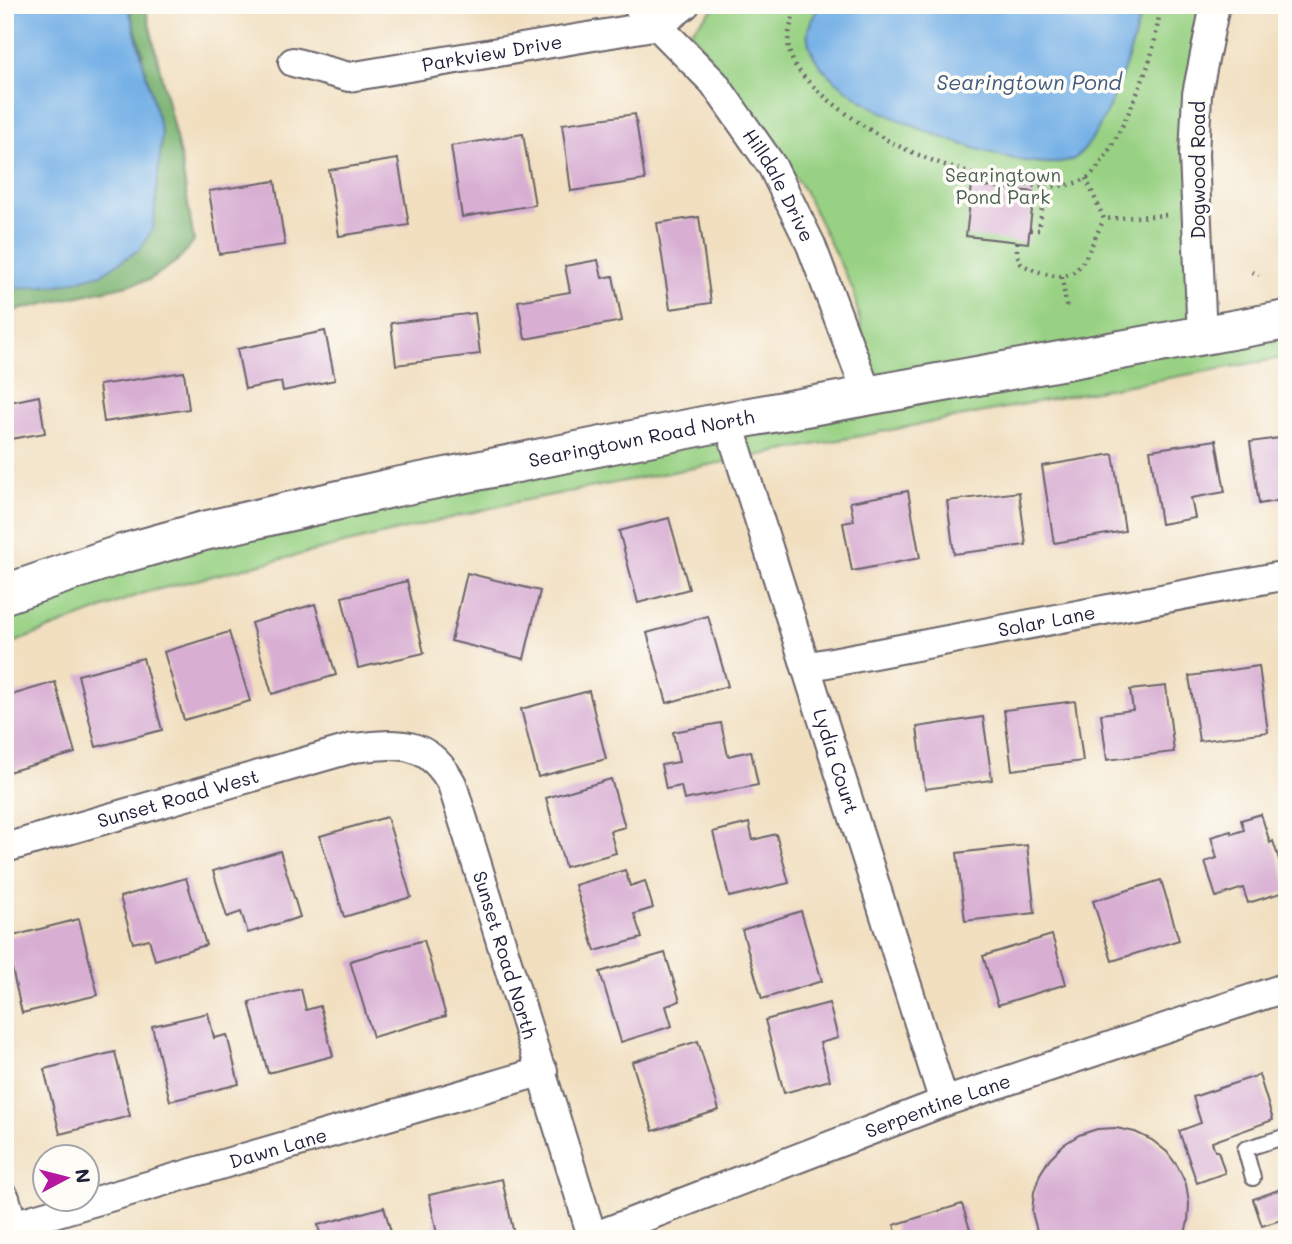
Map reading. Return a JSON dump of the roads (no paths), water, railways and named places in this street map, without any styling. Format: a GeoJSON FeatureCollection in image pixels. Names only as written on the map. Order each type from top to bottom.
{"type":"FeatureCollection","features":[{"type":"Feature","properties":{"kind":"main road","name":"Searingtown Road North"},"geometry":{"type":"LineString","coordinates":[[5,594],[122,554],[204,531],[396,487],[728,421],[1287,320]]}},
{"type":"Feature","properties":{"kind":"street","name":"Hilldale Drive"},"geometry":{"type":"LineString","coordinates":[[638,5],[715,83],[772,166],[811,245],[868,396]]}},
{"type":"Feature","properties":{"kind":"street","name":"Parkview Drive"},"geometry":{"type":"LineString","coordinates":[[293,62],[349,77],[659,25],[685,5]]}},
{"type":"Feature","properties":{"kind":"street","name":"Dogwood Road"},"geometry":{"type":"LineString","coordinates":[[1202,337],[1194,155],[1197,94],[1215,5]]}},
{"type":"Feature","properties":{"kind":"street","name":"Lydia Court"},"geometry":{"type":"LineString","coordinates":[[728,421],[944,1102]]}},
{"type":"Feature","properties":{"kind":"street","name":"Solar Lane"},"geometry":{"type":"LineString","coordinates":[[806,667],[1287,575]]}},
{"type":"Feature","properties":{"kind":"street","name":"Sunset Road North"},"geometry":{"type":"LineString","coordinates":[[353,748],[389,744],[423,750],[443,767],[452,784],[593,1238]]}},
{"type":"Feature","properties":{"kind":"street","name":"Sunset Road West"},"geometry":{"type":"LineString","coordinates":[[5,848],[353,748]]}},
{"type":"Feature","properties":{"kind":"street","name":"Serpentine Lane"},"geometry":{"type":"LineString","coordinates":[[593,1238],[944,1102],[1287,987]]}},
{"type":"Feature","properties":{"kind":"street","name":"Dawn Lane"},"geometry":{"type":"LineString","coordinates":[[15,1232],[542,1071]]}},
{"type":"Feature","properties":{"kind":"street"},"geometry":{"type":"LineString","coordinates":[[5,1198],[15,1232]]}},
{"type":"Feature","properties":{"kind":"lane"},"geometry":{"type":"LineString","coordinates":[[1253,1178],[1245,1149],[1287,1136]]}},
{"type":"Feature","properties":{"kind":"water"},"geometry":{"type":"Polygon","coordinates":[[[5,5],[128,5],[162,134],[153,229],[140,249],[102,274],[59,285],[5,289],[5,5]]]}},
{"type":"Feature","properties":{"kind":"water","name":"Searingtown Pond"},"geometry":{"type":"Polygon","coordinates":[[[821,5],[1142,5],[1126,63],[1109,107],[1089,143],[1078,156],[1062,163],[1007,157],[940,137],[885,113],[849,92],[831,77],[811,50],[808,30],[821,5]]]}},
{"type":"Feature","properties":{"kind":"park label","name":"Searingtown Pond Park"},"geometry":{"type":"Point","coordinates":[1003,186]}}]}
